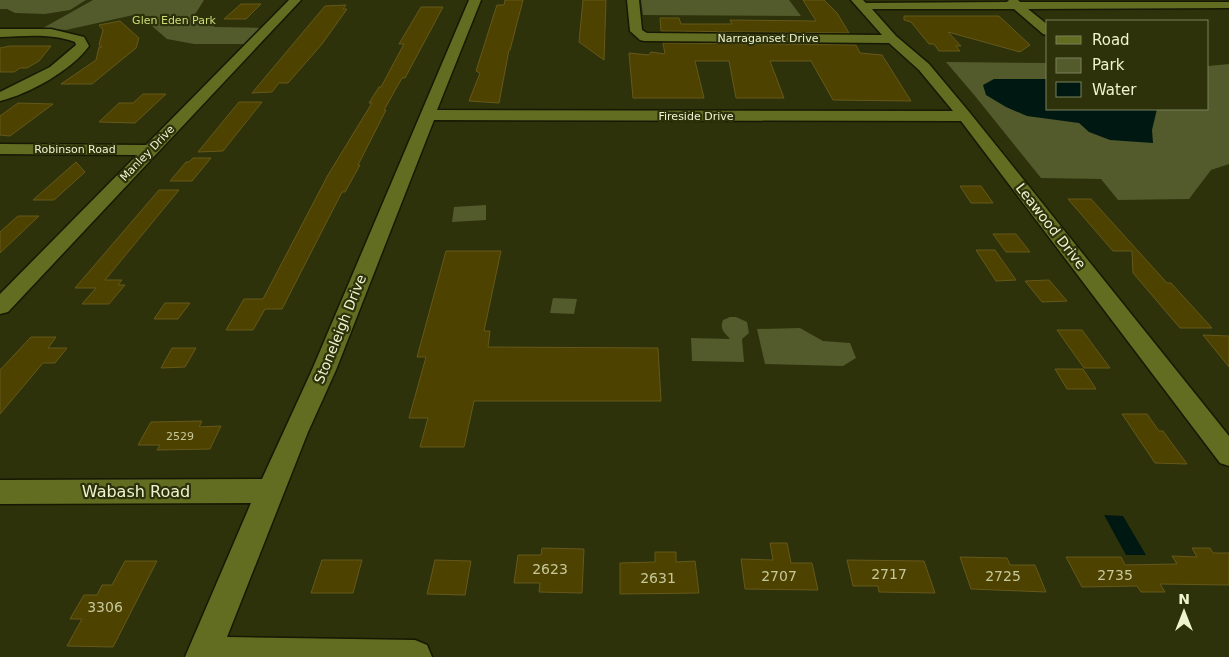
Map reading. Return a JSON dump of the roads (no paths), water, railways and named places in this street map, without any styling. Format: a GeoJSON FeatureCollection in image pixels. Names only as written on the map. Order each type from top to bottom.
{"type":"FeatureCollection","features":[{"type":"Feature","properties":{"kind":"street","name":"Manley Drive"},"geometry":{"type":"LineString","coordinates":[[0,307],[295,0]]}},
{"type":"Feature","properties":{"kind":"street","name":"Stoneleigh Drive"},"geometry":{"type":"LineString","coordinates":[[203,655],[271,490],[324,370],[475,0]]}},
{"type":"Feature","properties":{"kind":"street","name":"Narraganset Drive"},"geometry":{"type":"LineString","coordinates":[[634,0],[636,31],[644,37],[892,39]]}},
{"type":"Feature","properties":{"kind":"street"},"geometry":{"type":"LineString","coordinates":[[860,3],[1229,5]]}},
{"type":"Feature","properties":{"kind":"street","name":"Leawood Drive"},"geometry":{"type":"LineString","coordinates":[[860,3],[892,39],[924,67],[965,116],[1229,455]]}},
{"type":"Feature","properties":{"kind":"street"},"geometry":{"type":"LineString","coordinates":[[1014,3],[1046,30]]}},
{"type":"Feature","properties":{"kind":"street"},"geometry":{"type":"LineString","coordinates":[[1161,4],[1181,18]]}},
{"type":"Feature","properties":{"kind":"street"},"geometry":{"type":"LineString","coordinates":[[0,33],[34,33],[73,37],[80,40],[82,46],[74,57],[32,82],[0,97]]}},
{"type":"Feature","properties":{"kind":"street","name":"Fireside Drive"},"geometry":{"type":"LineString","coordinates":[[427,115],[965,116]]}},
{"type":"Feature","properties":{"kind":"street","name":"Robinson Road"},"geometry":{"type":"LineString","coordinates":[[0,149],[151,150]]}},
{"type":"Feature","properties":{"kind":"street","name":"Wabash Road"},"geometry":{"type":"LineString","coordinates":[[0,492],[271,490]]}},
{"type":"Feature","properties":{"kind":"street"},"geometry":{"type":"LineString","coordinates":[[203,655],[415,657]]}},
{"type":"Feature","properties":{"kind":"water"},"geometry":{"type":"Polygon","coordinates":[[[994,79],[1046,79],[1046,110],[1157,110],[1152,130],[1153,143],[1110,140],[1089,132],[1079,123],[1027,116],[1006,107],[986,95],[983,85],[994,79]]]}},
{"type":"Feature","properties":{"kind":"water"},"geometry":{"type":"Polygon","coordinates":[[[1104,515],[1123,516],[1146,555],[1126,555],[1104,515]]]}},
{"type":"Feature","properties":{"kind":"park label","name":"Glen Eden Park"},"geometry":{"type":"Point","coordinates":[174,20]}}]}
